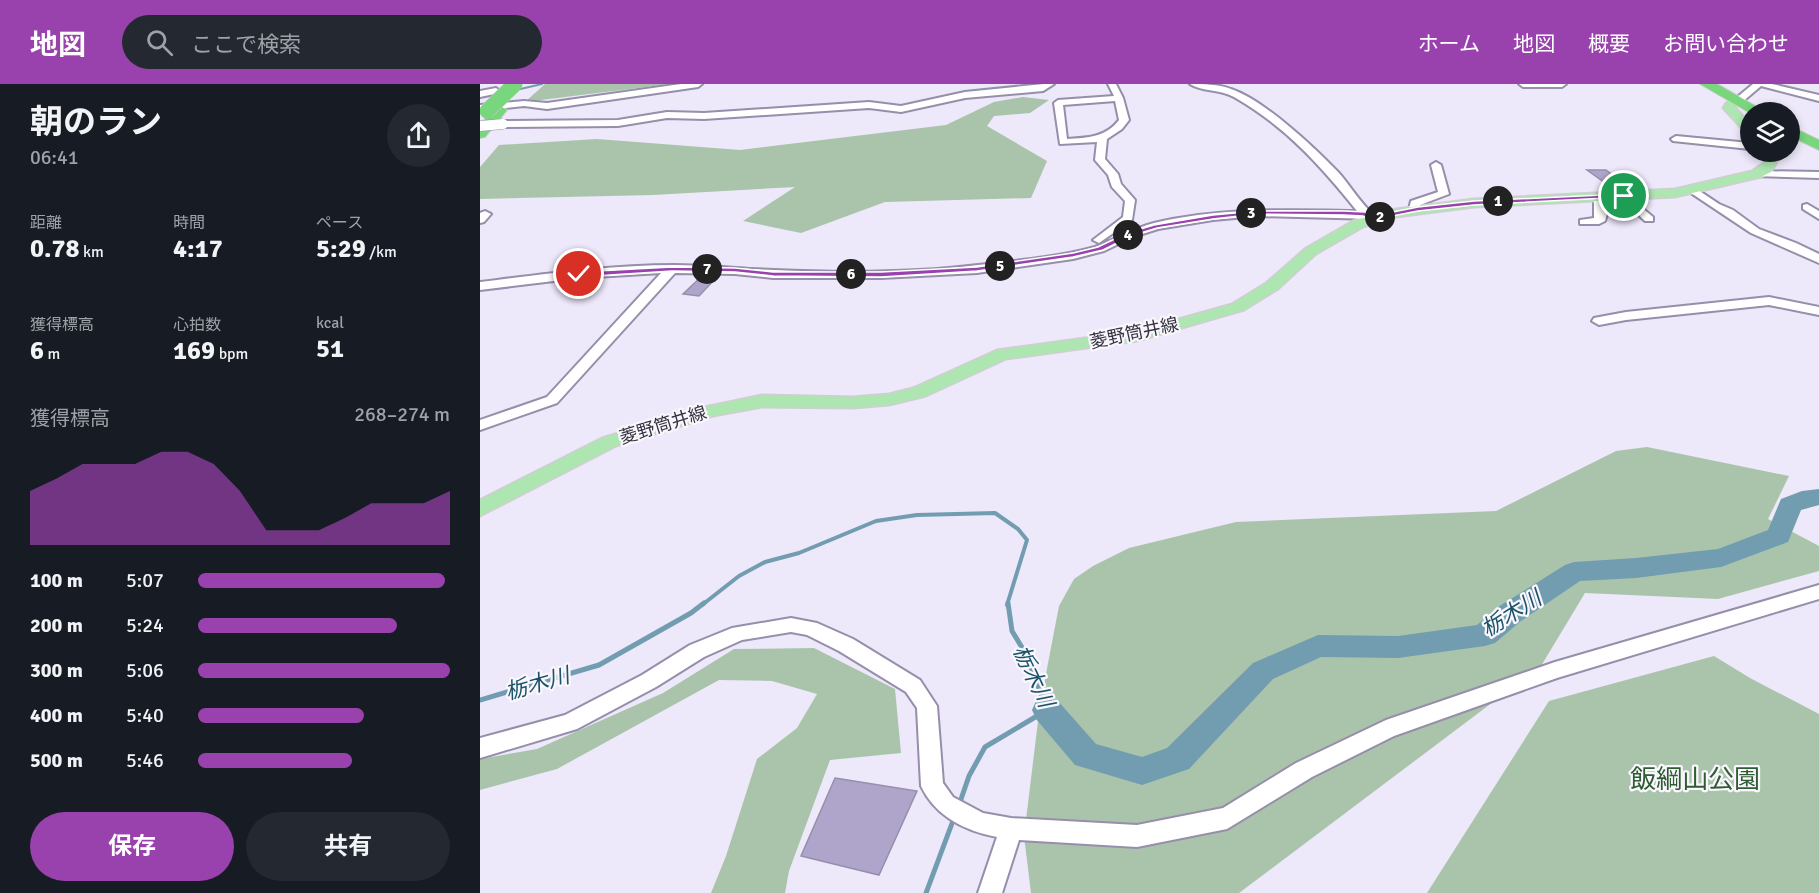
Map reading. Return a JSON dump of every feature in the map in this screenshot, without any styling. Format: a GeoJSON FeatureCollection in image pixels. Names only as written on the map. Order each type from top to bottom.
{"type":"FeatureCollection","features":[{"type":"Feature","properties":{"kind":"highway"},"geometry":{"type":"LineString","coordinates":[[480,134],[490,114],[515,84]]}},
{"type":"Feature","properties":{"kind":"highway"},"geometry":{"type":"LineString","coordinates":[[490,114],[527,84]]}},
{"type":"Feature","properties":{"kind":"highway"},"geometry":{"type":"LineString","coordinates":[[1707,84],[1738,101]]}},
{"type":"Feature","properties":{"kind":"highway"},"geometry":{"type":"LineString","coordinates":[[1800,136],[1819,146]]}},
{"type":"Feature","properties":{"kind":"main road"},"geometry":{"type":"LineString","coordinates":[[1738,101],[1730,105],[1730,108],[1740,119]]}},
{"type":"Feature","properties":{"kind":"main road"},"geometry":{"type":"LineString","coordinates":[[1756,174],[1771,162]]}},
{"type":"Feature","properties":{"kind":"main road","name":"菱野筒井線"},"geometry":{"type":"LineString","coordinates":[[480,509],[568,461],[611,441],[722,407],[764,401],[857,403],[882,401],[915,393],[983,360],[1003,354],[1137,336],[1238,307],[1272,286],[1311,251],[1369,216],[1504,200],[1624,196],[1692,189],[1756,174]]}},
{"type":"Feature","properties":{"kind":"street"},"geometry":{"type":"LineString","coordinates":[[698,84],[522,110],[509,118],[510,124],[618,123],[667,115],[704,116],[869,105],[901,109],[998,88],[1043,88],[1050,84]]}},
{"type":"Feature","properties":{"kind":"street"},"geometry":{"type":"LineString","coordinates":[[1112,84],[1119,98],[1124,120],[1118,129],[1102,139],[1063,142],[1058,103],[1119,98]]}},
{"type":"Feature","properties":{"kind":"street"},"geometry":{"type":"LineString","coordinates":[[1194,84],[1234,93],[1260,110],[1321,162],[1369,216]]}},
{"type":"Feature","properties":{"kind":"street"},"geometry":{"type":"LineString","coordinates":[[1523,84],[1562,84]]}},
{"type":"Feature","properties":{"kind":"street"},"geometry":{"type":"LineString","coordinates":[[1738,101],[1760,84],[1819,98]]}},
{"type":"Feature","properties":{"kind":"street"},"geometry":{"type":"LineString","coordinates":[[1219,91],[1241,86]]}},
{"type":"Feature","properties":{"kind":"street"},"geometry":{"type":"LineString","coordinates":[[480,94],[496,91]]}},
{"type":"Feature","properties":{"kind":"street"},"geometry":{"type":"LineString","coordinates":[[480,126],[490,114],[534,105],[547,106]]}},
{"type":"Feature","properties":{"kind":"street"},"geometry":{"type":"LineString","coordinates":[[490,114],[531,125]]}},
{"type":"Feature","properties":{"kind":"street"},"geometry":{"type":"LineString","coordinates":[[1100,249],[1098,242],[1128,218],[1130,200],[1116,185],[1113,174],[1100,160],[1102,139]]}},
{"type":"Feature","properties":{"kind":"street"},"geometry":{"type":"LineString","coordinates":[[1676,139],[1740,145]]}},
{"type":"Feature","properties":{"kind":"street"},"geometry":{"type":"LineString","coordinates":[[1414,209],[1415,203],[1444,194],[1436,165]]}},
{"type":"Feature","properties":{"kind":"street"},"geometry":{"type":"LineString","coordinates":[[1756,174],[1819,175]]}},
{"type":"Feature","properties":{"kind":"street"},"geometry":{"type":"LineString","coordinates":[[1692,189],[1755,231],[1792,245],[1819,259]]}},
{"type":"Feature","properties":{"kind":"street"},"geometry":{"type":"LineString","coordinates":[[1624,196],[1649,219]]}},
{"type":"Feature","properties":{"kind":"street"},"geometry":{"type":"LineString","coordinates":[[1584,222],[1599,221],[1601,214],[1599,197]]}},
{"type":"Feature","properties":{"kind":"street"},"geometry":{"type":"LineString","coordinates":[[1807,207],[1819,216]]}},
{"type":"Feature","properties":{"kind":"street"},"geometry":{"type":"LineString","coordinates":[[480,286],[579,274],[672,269],[735,270],[773,274],[904,274],[987,268],[1100,249],[1129,235],[1156,226],[1213,217],[1257,213],[1369,216]]}},
{"type":"Feature","properties":{"kind":"street"},"geometry":{"type":"LineString","coordinates":[[1792,245],[1819,243]]}},
{"type":"Feature","properties":{"kind":"street"},"geometry":{"type":"LineString","coordinates":[[480,425],[552,400],[672,269]]}},
{"type":"Feature","properties":{"kind":"street"},"geometry":{"type":"LineString","coordinates":[[1599,321],[1626,316],[1769,301],[1819,310]]}},
{"type":"Feature","properties":{"kind":"street"},"geometry":{"type":"LineString","coordinates":[[480,748],[570,723],[649,681],[697,651],[739,633],[791,625],[810,628],[846,645],[913,686],[927,706],[932,786],[945,804],[979,823],[1011,829],[1137,836],[1227,818],[1304,770],[1386,729],[1555,670],[1819,592]]}},
{"type":"Feature","properties":{"kind":"street"},"geometry":{"type":"LineString","coordinates":[[990,893],[1011,829]]}},
{"type":"Feature","properties":{"kind":"green space"},"geometry":{"type":"Polygon","coordinates":[[[545,84],[670,84],[525,102],[545,84]]]}},
{"type":"Feature","properties":{"kind":"green space"},"geometry":{"type":"Polygon","coordinates":[[[1023,97],[1049,100],[1030,113],[994,116],[987,126],[1047,161],[1031,198],[885,202],[801,233],[743,221],[795,187],[653,195],[480,199],[480,167],[499,145],[597,139],[740,150],[946,125],[994,102],[1023,97]]]}},
{"type":"Feature","properties":{"kind":"green space"},"geometry":{"type":"Polygon","coordinates":[[[1647,447],[1789,476],[1768,519],[1819,546],[1819,571],[1718,599],[1585,593],[1541,666],[1239,893],[1031,893],[1024,836],[1040,705],[1059,606],[1074,579],[1093,566],[1129,548],[1236,522],[1496,511],[1616,451],[1647,447]]]}},
{"type":"Feature","properties":{"kind":"green space"},"geometry":{"type":"Polygon","coordinates":[[[814,648],[895,689],[901,753],[830,760],[789,871],[785,893],[711,893],[726,856],[757,759],[797,728],[817,694],[772,681],[719,680],[557,769],[480,790],[480,759],[537,749],[663,693],[734,649],[814,648]]]}},
{"type":"Feature","properties":{"kind":"green space","name":"飯綱山公園"},"geometry":{"type":"Polygon","coordinates":[[[1714,656],[1750,678],[1819,714],[1819,893],[1427,893],[1549,701],[1714,656]]]}},
{"type":"Feature","properties":{"kind":"building"},"geometry":{"type":"Polygon","coordinates":[[[1587,170],[1606,170],[1632,189],[1615,190],[1587,170]]]}},
{"type":"Feature","properties":{"kind":"building"},"geometry":{"type":"Polygon","coordinates":[[[702,276],[717,277],[699,296],[683,294],[702,276]]]}},
{"type":"Feature","properties":{"kind":"building"},"geometry":{"type":"Polygon","coordinates":[[[835,778],[917,791],[879,875],[801,856],[835,778]]]}},
{"type":"Feature","properties":{"kind":"waterway"},"geometry":{"type":"LineString","coordinates":[[516,90],[542,84]]}},
{"type":"Feature","properties":{"kind":"waterway","name":"栃木川"},"geometry":{"type":"LineString","coordinates":[[1047,710],[1086,755],[1142,771],[1178,759],[1263,671],[1318,646],[1398,647],[1485,635],[1511,613],[1574,572],[1636,568],[1721,558],[1779,536],[1790,505],[1802,499],[1819,497]]}},
{"type":"Feature","properties":{"kind":"waterway","name":"栃木川"},"geometry":{"type":"LineString","coordinates":[[702,605],[739,576],[765,562],[799,553],[876,521],[917,515],[995,513],[1018,529],[1027,540],[1007,605]]}},
{"type":"Feature","properties":{"kind":"waterway","name":"栃木川"},"geometry":{"type":"LineString","coordinates":[[480,700],[599,665],[691,613],[704,603]]}},
{"type":"Feature","properties":{"kind":"waterway"},"geometry":{"type":"LineString","coordinates":[[959,805],[969,776],[985,747],[1047,710],[1026,654],[1012,631],[1008,603]]}},
{"type":"Feature","properties":{"kind":"waterway"},"geometry":{"type":"LineString","coordinates":[[926,893],[954,818]]}},
{"type":"Feature","properties":{"kind":"route"},"geometry":{"type":"LineString","coordinates":[[579,274],[672,269],[735,270],[773,274],[904,274],[977,269],[1073,255],[1100,249],[1129,235],[1156,226],[1213,217],[1257,213],[1344,213],[1365,214],[1372,218],[1418,209],[1474,203],[1624,196]]}}]}
